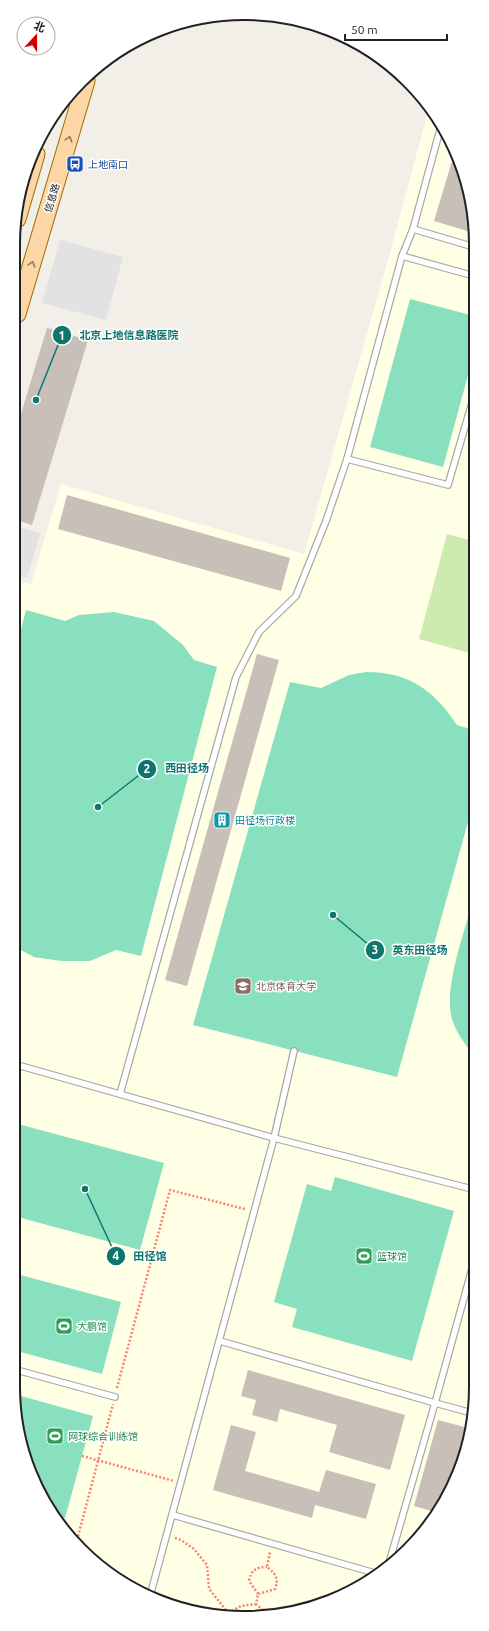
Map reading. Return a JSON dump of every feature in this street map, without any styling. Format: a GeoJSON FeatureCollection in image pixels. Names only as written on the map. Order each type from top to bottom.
{"type":"FeatureCollection","features":[{"type":"Feature","properties":{"kind":"main road","name":"信息路"},"geometry":{"type":"LineString","coordinates":[[20,304],[84,88]]}},
{"type":"Feature","properties":{"kind":"lane"},"geometry":{"type":"LineString","coordinates":[[120,1094],[236,677],[259,632],[296,596],[326,521],[347,459],[402,256],[413,229],[439,132]]}},
{"type":"Feature","properties":{"kind":"lane"},"geometry":{"type":"LineString","coordinates":[[413,229],[469,246]]}},
{"type":"Feature","properties":{"kind":"lane"},"geometry":{"type":"LineString","coordinates":[[402,256],[469,275]]}},
{"type":"Feature","properties":{"kind":"lane"},"geometry":{"type":"LineString","coordinates":[[347,459],[448,485],[469,413]]}},
{"type":"Feature","properties":{"kind":"lane"},"geometry":{"type":"LineString","coordinates":[[151,1591],[255,1211],[294,1051]]}},
{"type":"Feature","properties":{"kind":"lane"},"geometry":{"type":"LineString","coordinates":[[20,1066],[274,1138],[469,1188]]}},
{"type":"Feature","properties":{"kind":"lane"},"geometry":{"type":"LineString","coordinates":[[391,1557],[469,1280]]}},
{"type":"Feature","properties":{"kind":"lane"},"geometry":{"type":"LineString","coordinates":[[220,1341],[468,1412]]}},
{"type":"Feature","properties":{"kind":"lane"},"geometry":{"type":"LineString","coordinates":[[20,1371],[115,1397]]}},
{"type":"Feature","properties":{"kind":"lane"},"geometry":{"type":"LineString","coordinates":[[173,1515],[371,1572]]}},
{"type":"Feature","properties":{"kind":"path"},"geometry":{"type":"LineString","coordinates":[[78,1537],[170,1190],[255,1211]]}},
{"type":"Feature","properties":{"kind":"path"},"geometry":{"type":"LineString","coordinates":[[82,1456],[182,1483]]}},
{"type":"Feature","properties":{"kind":"path"},"geometry":{"type":"LineString","coordinates":[[175,1538],[181,1540],[194,1549],[207,1565],[209,1589],[227,1611]]}},
{"type":"Feature","properties":{"kind":"path"},"geometry":{"type":"LineString","coordinates":[[267,1567],[272,1544]]}},
{"type":"Feature","properties":{"kind":"path"},"geometry":{"type":"LineString","coordinates":[[256,1604],[258,1594],[249,1581],[250,1574],[259,1567],[267,1567],[275,1573],[277,1582],[274,1590],[258,1594]]}},
{"type":"Feature","properties":{"kind":"path"},"geometry":{"type":"LineString","coordinates":[[232,1611],[241,1606],[256,1604],[263,1610]]}},
{"type":"Feature","properties":{"kind":"shaded area","name":"北京体育大学"},"geometry":{"type":"Polygon","coordinates":[[[427,114],[446,145],[457,172],[465,201],[469,230],[469,1401],[465,1430],[461,1445],[446,1486],[423,1523],[393,1555],[357,1581],[317,1599],[288,1607],[274,1609],[259,1611],[230,1611],[201,1607],[159,1594],[132,1581],[96,1555],[66,1523],[50,1499],[32,1459],[24,1430],[20,1401],[20,582],[31,584],[61,484],[304,554],[390,253],[427,114]]]}},
{"type":"Feature","properties":{"kind":"shaded area"},"geometry":{"type":"Polygon","coordinates":[[[60,240],[123,257],[106,320],[42,303],[60,240]]]}},
{"type":"Feature","properties":{"kind":"shaded area"},"geometry":{"type":"Polygon","coordinates":[[[20,527],[40,533],[27,578],[20,575],[20,527]]]}},
{"type":"Feature","properties":{"kind":"green space"},"geometry":{"type":"Polygon","coordinates":[[[410,299],[469,315],[469,371],[443,467],[370,447],[410,299]]]}},
{"type":"Feature","properties":{"kind":"green space"},"geometry":{"type":"Polygon","coordinates":[[[447,534],[469,540],[469,653],[419,639],[447,534]]]}},
{"type":"Feature","properties":{"kind":"green space"},"geometry":{"type":"Polygon","coordinates":[[[26,610],[65,621],[79,615],[114,612],[154,621],[183,645],[194,660],[217,667],[141,956],[116,950],[90,961],[61,961],[34,957],[20,950],[20,633],[26,610]]]}},
{"type":"Feature","properties":{"kind":"green space"},"geometry":{"type":"Polygon","coordinates":[[[366,672],[381,673],[395,675],[408,680],[419,685],[439,702],[457,725],[469,729],[469,818],[397,1077],[193,1025],[290,682],[321,688],[349,675],[366,672]]]}},
{"type":"Feature","properties":{"kind":"green space"},"geometry":{"type":"Polygon","coordinates":[[[469,914],[469,1049],[456,1028],[452,1019],[450,1007],[450,992],[456,960],[469,914]]]}},
{"type":"Feature","properties":{"kind":"green space"},"geometry":{"type":"Polygon","coordinates":[[[20,1125],[164,1163],[140,1250],[20,1218],[20,1125]]]}},
{"type":"Feature","properties":{"kind":"green space","name":"篮球馆"},"geometry":{"type":"Polygon","coordinates":[[[335,1177],[454,1211],[412,1361],[292,1327],[297,1309],[274,1302],[307,1184],[331,1191],[335,1177]]]}},
{"type":"Feature","properties":{"kind":"green space","name":"大鹏馆"},"geometry":{"type":"Polygon","coordinates":[[[20,1275],[121,1302],[102,1374],[20,1352],[20,1275]]]}},
{"type":"Feature","properties":{"kind":"green space","name":"网球综合训练馆"},"geometry":{"type":"Polygon","coordinates":[[[20,1396],[93,1416],[65,1518],[62,1517],[50,1499],[32,1459],[24,1430],[20,1396]]]}},
{"type":"Feature","properties":{"kind":"building"},"geometry":{"type":"Polygon","coordinates":[[[452,160],[465,201],[469,232],[434,221],[452,160]]]}},
{"type":"Feature","properties":{"kind":"building"},"geometry":{"type":"Polygon","coordinates":[[[47,328],[88,340],[32,525],[20,521],[20,417],[47,328]]]}},
{"type":"Feature","properties":{"kind":"building"},"geometry":{"type":"Polygon","coordinates":[[[67,495],[290,558],[281,591],[58,529],[67,495]]]}},
{"type":"Feature","properties":{"kind":"building","name":"田径场行政楼"},"geometry":{"type":"Polygon","coordinates":[[[257,654],[279,660],[187,986],[165,980],[257,654]]]}},
{"type":"Feature","properties":{"kind":"building"},"geometry":{"type":"Polygon","coordinates":[[[248,1370],[405,1415],[390,1470],[329,1452],[337,1425],[280,1409],[277,1422],[252,1415],[256,1400],[241,1396],[248,1370]]]}},
{"type":"Feature","properties":{"kind":"building"},"geometry":{"type":"Polygon","coordinates":[[[438,1420],[465,1427],[457,1459],[439,1499],[431,1511],[414,1506],[438,1420]]]}},
{"type":"Feature","properties":{"kind":"building"},"geometry":{"type":"Polygon","coordinates":[[[231,1425],[256,1432],[245,1471],[319,1492],[326,1470],[376,1484],[366,1519],[315,1505],[312,1518],[213,1490],[231,1425]]]}},
{"type":"Feature","properties":{"kind":"place","name":"上地南口"},"geometry":{"type":"Point","coordinates":[75,164]}},
{"type":"Feature","properties":{"kind":"place","name":"北京上地信息路医院"},"geometry":{"type":"Point","coordinates":[36,400]}},
{"type":"Feature","properties":{"kind":"place","name":"西田径场"},"geometry":{"type":"Point","coordinates":[98,807]}},
{"type":"Feature","properties":{"kind":"place","name":"田径场行政楼"},"geometry":{"type":"Point","coordinates":[222,820]}},
{"type":"Feature","properties":{"kind":"place","name":"英东田径场"},"geometry":{"type":"Point","coordinates":[333,915]}},
{"type":"Feature","properties":{"kind":"place","name":"北京体育大学"},"geometry":{"type":"Point","coordinates":[243,986]}},
{"type":"Feature","properties":{"kind":"place","name":"田径馆"},"geometry":{"type":"Point","coordinates":[85,1189]}},
{"type":"Feature","properties":{"kind":"place","name":"篮球馆"},"geometry":{"type":"Point","coordinates":[364,1256]}},
{"type":"Feature","properties":{"kind":"place","name":"大鹏馆"},"geometry":{"type":"Point","coordinates":[64,1326]}},
{"type":"Feature","properties":{"kind":"place","name":"网球综合训练馆"},"geometry":{"type":"Point","coordinates":[55,1436]}}]}
